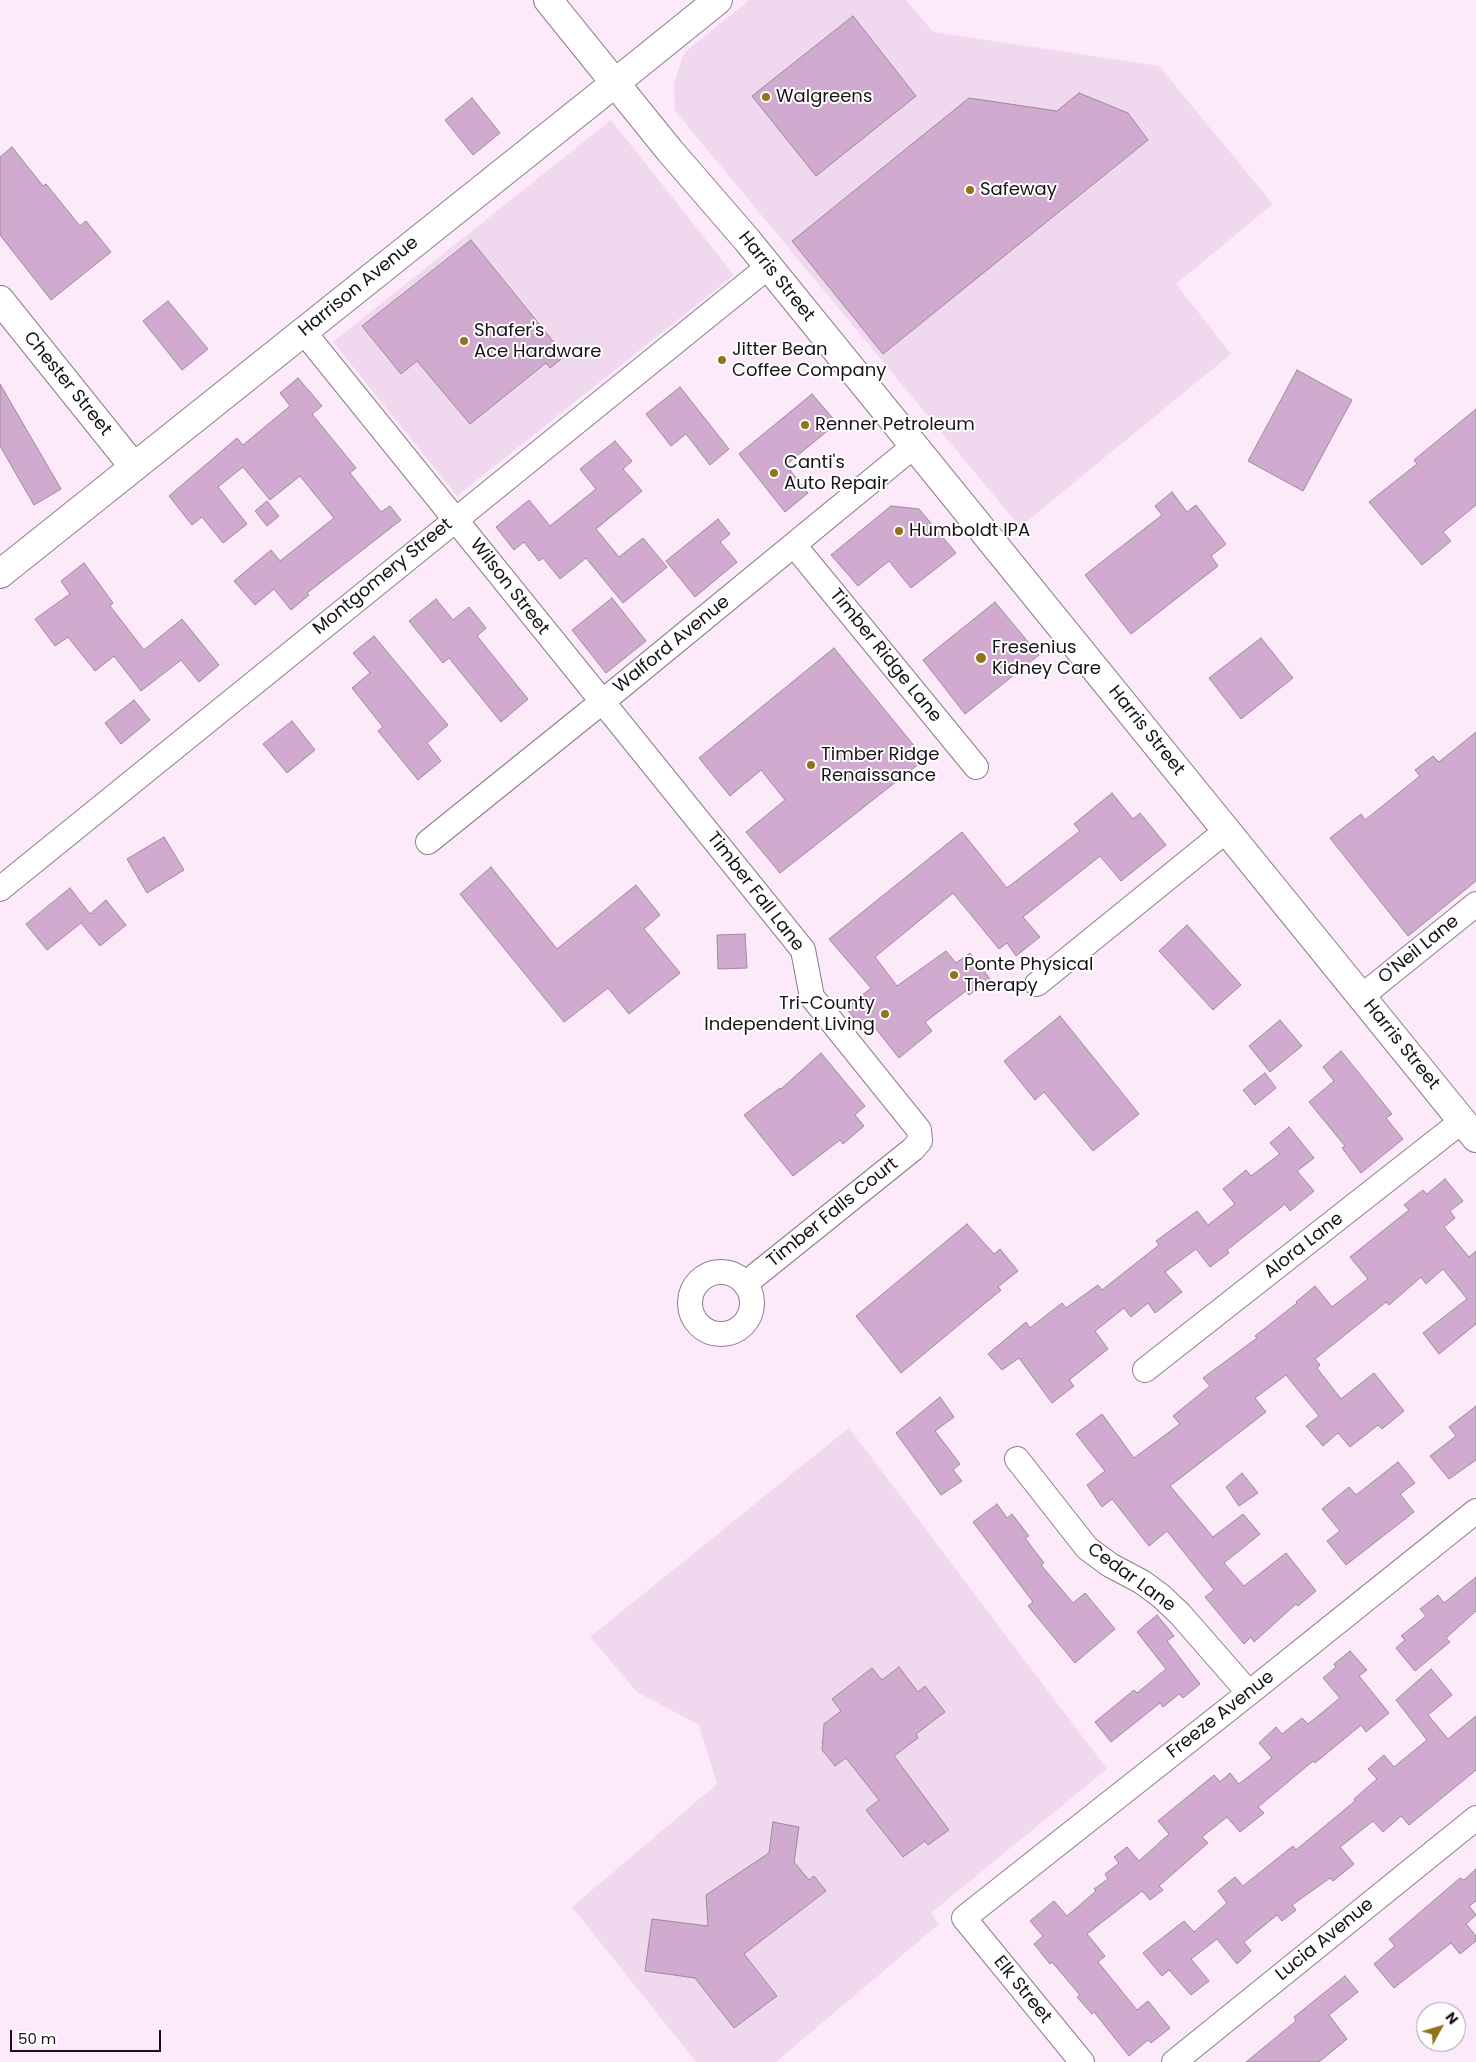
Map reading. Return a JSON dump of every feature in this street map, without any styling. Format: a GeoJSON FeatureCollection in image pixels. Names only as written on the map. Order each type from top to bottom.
{"type":"FeatureCollection","features":[{"type":"Feature","properties":{"kind":"main road","name":"Harris Street"},"geometry":{"type":"LineString","coordinates":[[548,0],[670,151],[768,266],[1228,830],[1469,1130]]}},
{"type":"Feature","properties":{"kind":"main road","name":"Harrison Avenue"},"geometry":{"type":"LineString","coordinates":[[0,574],[718,0]]}},
{"type":"Feature","properties":{"kind":"main road","name":"Chester Street"},"geometry":{"type":"LineString","coordinates":[[0,300],[134,467]]}},
{"type":"Feature","properties":{"kind":"street","name":"Montgomery Street"},"geometry":{"type":"LineString","coordinates":[[0,890],[768,266]]}},
{"type":"Feature","properties":{"kind":"street","name":"Wilson Street"},"geometry":{"type":"LineString","coordinates":[[303,331],[602,702]]}},
{"type":"Feature","properties":{"kind":"street","name":"Walford Avenue"},"geometry":{"type":"LineString","coordinates":[[428,842],[914,446]]}},
{"type":"Feature","properties":{"kind":"street","name":"Timber Ridge Lane"},"geometry":{"type":"LineString","coordinates":[[794,545],[976,767]]}},
{"type":"Feature","properties":{"kind":"street","name":"Timber Fall Lane"},"geometry":{"type":"LineString","coordinates":[[602,702],[803,950],[812,997],[919,1130],[920,1141]]}},
{"type":"Feature","properties":{"kind":"street"},"geometry":{"type":"LineString","coordinates":[[1037,984],[1228,830]]}},
{"type":"Feature","properties":{"kind":"street","name":"O'Neil Lane"},"geometry":{"type":"LineString","coordinates":[[1362,996],[1476,904]]}},
{"type":"Feature","properties":{"kind":"street","name":"Alora Lane"},"geometry":{"type":"LineString","coordinates":[[1144,1370],[1469,1130]]}},
{"type":"Feature","properties":{"kind":"street","name":"Timber Falls Court"},"geometry":{"type":"LineString","coordinates":[[745,1284],[914,1149],[920,1141]]}},
{"type":"Feature","properties":{"kind":"street","name":"Cedar Lane"},"geometry":{"type":"LineString","coordinates":[[1017,1460],[1087,1548],[1110,1565],[1142,1582],[1161,1596],[1180,1614],[1249,1693]]}},
{"type":"Feature","properties":{"kind":"street","name":"Freeze Avenue"},"geometry":{"type":"LineString","coordinates":[[964,1918],[1476,1511]]}},
{"type":"Feature","properties":{"kind":"street","name":"Lucia Avenue"},"geometry":{"type":"LineString","coordinates":[[1174,2062],[1476,1818]]}},
{"type":"Feature","properties":{"kind":"street","name":"Elk Street"},"geometry":{"type":"LineString","coordinates":[[964,1918],[1082,2062]]}},
{"type":"Feature","properties":{"kind":"shaded area"},"geometry":{"type":"Polygon","coordinates":[[[749,0],[906,0],[933,32],[1159,66],[1273,204],[1176,284],[1231,354],[1020,527],[675,111],[674,83],[684,53],[749,0]]]}},
{"type":"Feature","properties":{"kind":"shaded area"},"geometry":{"type":"Polygon","coordinates":[[[611,120],[734,275],[457,496],[333,342],[611,120]]]}},
{"type":"Feature","properties":{"kind":"shaded area"},"geometry":{"type":"Polygon","coordinates":[[[849,1428],[1107,1769],[931,1913],[939,1924],[776,2062],[696,2062],[572,1907],[717,1784],[699,1725],[637,1692],[590,1637],[849,1428]]]}},
{"type":"Feature","properties":{"kind":"building"},"geometry":{"type":"Polygon","coordinates":[[[853,16],[916,96],[816,176],[752,96],[853,16]]]}},
{"type":"Feature","properties":{"kind":"building","name":"Safeway"},"geometry":{"type":"Polygon","coordinates":[[[1079,93],[1128,113],[1148,140],[883,354],[792,241],[969,98],[1057,111],[1079,93]]]}},
{"type":"Feature","properties":{"kind":"building"},"geometry":{"type":"Polygon","coordinates":[[[472,98],[500,133],[473,155],[445,120],[472,98]]]}},
{"type":"Feature","properties":{"kind":"building"},"geometry":{"type":"Polygon","coordinates":[[[12,147],[43,186],[46,184],[80,226],[86,221],[111,252],[51,300],[0,235],[0,157],[12,147]]]}},
{"type":"Feature","properties":{"kind":"building","name":"Shafer's Ace Hardware"},"geometry":{"type":"Polygon","coordinates":[[[471,240],[565,356],[550,368],[546,363],[470,424],[417,361],[401,374],[362,326],[471,240]]]}},
{"type":"Feature","properties":{"kind":"building"},"geometry":{"type":"Polygon","coordinates":[[[168,301],[208,349],[182,370],[143,321],[168,301]]]}},
{"type":"Feature","properties":{"kind":"building"},"geometry":{"type":"Polygon","coordinates":[[[1297,370],[1352,400],[1303,491],[1248,461],[1297,370]]]}},
{"type":"Feature","properties":{"kind":"building"},"geometry":{"type":"Polygon","coordinates":[[[298,378],[322,406],[312,414],[356,468],[350,473],[381,512],[390,506],[401,520],[307,593],[309,595],[291,610],[274,589],[255,605],[234,581],[271,550],[280,561],[334,518],[300,476],[270,500],[243,467],[218,487],[247,524],[223,543],[202,517],[192,525],[169,496],[237,438],[243,445],[290,406],[280,393],[298,378]]]}},
{"type":"Feature","properties":{"kind":"building"},"geometry":{"type":"Polygon","coordinates":[[[0,384],[61,489],[34,505],[0,446],[0,384]]]}},
{"type":"Feature","properties":{"kind":"building"},"geometry":{"type":"Polygon","coordinates":[[[680,387],[729,449],[710,465],[686,434],[671,446],[646,414],[680,387]]]}},
{"type":"Feature","properties":{"kind":"building"},"geometry":{"type":"Polygon","coordinates":[[[812,394],[837,423],[786,465],[808,493],[785,512],[739,454],[812,394]]]}},
{"type":"Feature","properties":{"kind":"building"},"geometry":{"type":"Polygon","coordinates":[[[1476,409],[1476,505],[1443,532],[1451,541],[1422,565],[1369,502],[1417,464],[1414,460],[1476,409]]]}},
{"type":"Feature","properties":{"kind":"building"},"geometry":{"type":"Polygon","coordinates":[[[615,441],[632,461],[623,469],[642,491],[596,529],[619,557],[643,538],[667,567],[623,603],[586,558],[560,579],[543,558],[539,561],[524,542],[514,550],[496,527],[529,500],[550,526],[596,489],[580,469],[615,441]]]}},
{"type":"Feature","properties":{"kind":"building"},"geometry":{"type":"Polygon","coordinates":[[[1172,492],[1187,512],[1196,505],[1226,544],[1211,556],[1218,566],[1131,634],[1085,575],[1162,515],[1155,506],[1172,492]]]}},
{"type":"Feature","properties":{"kind":"building"},"geometry":{"type":"Polygon","coordinates":[[[267,501],[279,516],[267,526],[255,511],[267,501]]]}},
{"type":"Feature","properties":{"kind":"building","name":"Humboldt IPA"},"geometry":{"type":"Polygon","coordinates":[[[891,506],[919,509],[956,553],[911,588],[889,561],[858,586],[831,555],[891,506]]]}},
{"type":"Feature","properties":{"kind":"building"},"geometry":{"type":"Polygon","coordinates":[[[718,519],[730,534],[720,542],[737,562],[695,597],[666,561],[718,519]]]}},
{"type":"Feature","properties":{"kind":"building"},"geometry":{"type":"Polygon","coordinates":[[[84,563],[113,603],[110,606],[144,650],[182,619],[219,665],[199,682],[181,660],[141,691],[114,656],[95,671],[68,637],[55,646],[35,619],[70,594],[61,581],[84,563]]]}},
{"type":"Feature","properties":{"kind":"building"},"geometry":{"type":"Polygon","coordinates":[[[612,598],[646,641],[606,673],[572,630],[612,598]]]}},
{"type":"Feature","properties":{"kind":"building"},"geometry":{"type":"Polygon","coordinates":[[[436,599],[453,620],[469,607],[486,628],[477,636],[528,699],[501,722],[449,658],[443,663],[409,621],[436,599]]]}},
{"type":"Feature","properties":{"kind":"building","name":"Fresenius Kidney Care"},"geometry":{"type":"Polygon","coordinates":[[[995,602],[1039,655],[965,714],[923,660],[995,602]]]}},
{"type":"Feature","properties":{"kind":"building"},"geometry":{"type":"Polygon","coordinates":[[[374,636],[448,725],[427,743],[441,761],[418,780],[378,731],[383,727],[352,688],[370,673],[353,653],[374,636]]]}},
{"type":"Feature","properties":{"kind":"building"},"geometry":{"type":"Polygon","coordinates":[[[1261,638],[1293,678],[1241,719],[1209,678],[1261,638]]]}},
{"type":"Feature","properties":{"kind":"building","name":"Timber Ridge Renaissance"},"geometry":{"type":"Polygon","coordinates":[[[834,648],[925,759],[780,873],[746,832],[785,800],[761,770],[730,796],[699,758],[834,648]]]}},
{"type":"Feature","properties":{"kind":"building"},"geometry":{"type":"Polygon","coordinates":[[[134,700],[150,720],[121,744],[105,723],[134,700]]]}},
{"type":"Feature","properties":{"kind":"building"},"geometry":{"type":"Polygon","coordinates":[[[292,721],[315,750],[287,773],[263,744],[292,721]]]}},
{"type":"Feature","properties":{"kind":"building"},"geometry":{"type":"Polygon","coordinates":[[[1476,732],[1476,881],[1408,936],[1330,838],[1361,814],[1365,820],[1420,776],[1415,770],[1433,756],[1439,762],[1476,732]]]}},
{"type":"Feature","properties":{"kind":"building"},"geometry":{"type":"Polygon","coordinates":[[[1112,793],[1133,819],[1140,813],[1166,845],[1121,881],[1100,856],[1023,917],[1040,937],[1016,956],[1007,943],[999,949],[953,893],[875,957],[897,986],[946,951],[956,963],[970,953],[990,979],[969,995],[966,991],[925,1022],[932,1031],[899,1058],[869,1020],[861,1027],[846,1008],[871,988],[829,939],[962,832],[1007,888],[1080,831],[1074,824],[1112,793]]]}},
{"type":"Feature","properties":{"kind":"building"},"geometry":{"type":"Polygon","coordinates":[[[164,837],[184,870],[147,893],[127,859],[164,837]]]}},
{"type":"Feature","properties":{"kind":"building"},"geometry":{"type":"Polygon","coordinates":[[[491,867],[557,949],[636,885],[660,915],[644,929],[680,973],[629,1014],[608,988],[564,1022],[460,894],[491,867]]]}},
{"type":"Feature","properties":{"kind":"building"},"geometry":{"type":"Polygon","coordinates":[[[70,888],[90,914],[106,900],[126,925],[100,946],[81,923],[47,950],[26,924],[70,888]]]}},
{"type":"Feature","properties":{"kind":"building"},"geometry":{"type":"Polygon","coordinates":[[[1187,925],[1241,985],[1213,1010],[1159,951],[1187,925]]]}},
{"type":"Feature","properties":{"kind":"building"},"geometry":{"type":"Polygon","coordinates":[[[745,934],[747,968],[718,969],[717,935],[745,934]]]}},
{"type":"Feature","properties":{"kind":"building"},"geometry":{"type":"Polygon","coordinates":[[[1060,1016],[1139,1114],[1093,1151],[1044,1092],[1035,1100],[1004,1061],[1060,1016]]]}},
{"type":"Feature","properties":{"kind":"building"},"geometry":{"type":"Polygon","coordinates":[[[1280,1020],[1302,1046],[1270,1072],[1249,1046],[1280,1020]]]}},
{"type":"Feature","properties":{"kind":"building"},"geometry":{"type":"Polygon","coordinates":[[[1341,1051],[1392,1114],[1386,1118],[1403,1139],[1361,1173],[1342,1148],[1345,1146],[1309,1102],[1334,1081],[1323,1067],[1341,1051]]]}},
{"type":"Feature","properties":{"kind":"building"},"geometry":{"type":"Polygon","coordinates":[[[821,1053],[865,1106],[855,1115],[864,1126],[843,1144],[840,1140],[793,1176],[744,1115],[781,1089],[821,1053]]]}},
{"type":"Feature","properties":{"kind":"building"},"geometry":{"type":"Polygon","coordinates":[[[1265,1073],[1276,1088],[1255,1105],[1243,1090],[1265,1073]]]}},
{"type":"Feature","properties":{"kind":"building"},"geometry":{"type":"Polygon","coordinates":[[[1289,1127],[1314,1158],[1297,1171],[1314,1191],[1290,1211],[1285,1204],[1227,1250],[1229,1253],[1210,1267],[1196,1249],[1165,1272],[1182,1292],[1155,1313],[1148,1303],[1131,1317],[1124,1308],[1095,1331],[1108,1349],[1069,1380],[1074,1386],[1052,1403],[1019,1358],[1002,1370],[988,1354],[1026,1322],[1030,1328],[1062,1303],[1066,1308],[1098,1285],[1102,1290],[1159,1245],[1156,1241],[1197,1211],[1208,1225],[1235,1204],[1223,1189],[1246,1170],[1251,1176],[1280,1154],[1270,1143],[1289,1127]]]}},
{"type":"Feature","properties":{"kind":"building"},"geometry":{"type":"Polygon","coordinates":[[[1445,1179],[1463,1201],[1450,1211],[1455,1218],[1444,1227],[1469,1257],[1476,1251],[1476,1324],[1439,1354],[1423,1333],[1467,1299],[1443,1269],[1426,1284],[1421,1277],[1389,1305],[1386,1302],[1315,1359],[1320,1365],[1317,1368],[1341,1399],[1374,1373],[1404,1411],[1382,1429],[1378,1425],[1350,1447],[1338,1433],[1323,1446],[1306,1426],[1319,1416],[1286,1375],[1255,1398],[1266,1412],[1170,1486],[1213,1537],[1243,1514],[1260,1534],[1224,1563],[1244,1586],[1286,1553],[1316,1591],[1298,1606],[1296,1604],[1254,1642],[1251,1637],[1244,1644],[1205,1597],[1214,1590],[1167,1531],[1149,1546],[1112,1499],[1102,1507],[1087,1485],[1105,1471],[1076,1434],[1102,1414],[1134,1458],[1180,1424],[1173,1416],[1210,1386],[1203,1378],[1257,1338],[1255,1336],[1297,1303],[1315,1286],[1332,1307],[1368,1279],[1350,1257],[1409,1210],[1404,1205],[1423,1190],[1427,1194],[1445,1179]]]}},
{"type":"Feature","properties":{"kind":"building"},"geometry":{"type":"Polygon","coordinates":[[[967,1224],[994,1254],[1000,1249],[1018,1271],[998,1287],[1001,1290],[901,1373],[856,1316],[967,1224]]]}},
{"type":"Feature","properties":{"kind":"building"},"geometry":{"type":"Polygon","coordinates":[[[940,1397],[954,1417],[935,1431],[960,1464],[953,1470],[962,1481],[941,1495],[896,1433],[940,1397]]]}},
{"type":"Feature","properties":{"kind":"building"},"geometry":{"type":"Polygon","coordinates":[[[1476,1406],[1476,1460],[1449,1479],[1430,1456],[1456,1436],[1449,1427],[1476,1406]]]}},
{"type":"Feature","properties":{"kind":"building"},"geometry":{"type":"Polygon","coordinates":[[[1398,1462],[1415,1483],[1400,1494],[1414,1512],[1346,1565],[1327,1541],[1340,1531],[1322,1509],[1349,1487],[1356,1495],[1398,1462]]]}},
{"type":"Feature","properties":{"kind":"building"},"geometry":{"type":"Polygon","coordinates":[[[1242,1473],[1258,1493],[1239,1506],[1226,1487],[1242,1473]]]}},
{"type":"Feature","properties":{"kind":"building"},"geometry":{"type":"Polygon","coordinates":[[[997,1504],[1007,1518],[1012,1514],[1029,1536],[1025,1538],[1044,1563],[1041,1565],[1073,1603],[1085,1593],[1115,1629],[1075,1663],[1028,1606],[1033,1602],[973,1522],[997,1504]]]}},
{"type":"Feature","properties":{"kind":"building"},"geometry":{"type":"Polygon","coordinates":[[[1476,1577],[1476,1611],[1446,1638],[1450,1642],[1415,1671],[1396,1648],[1405,1640],[1401,1636],[1426,1616],[1420,1609],[1438,1595],[1444,1603],[1476,1577]]]}},
{"type":"Feature","properties":{"kind":"building"},"geometry":{"type":"Polygon","coordinates":[[[1157,1615],[1174,1636],[1167,1641],[1200,1684],[1183,1698],[1179,1694],[1163,1707],[1160,1703],[1111,1742],[1095,1722],[1134,1690],[1137,1693],[1166,1669],[1137,1632],[1157,1615]]]}},
{"type":"Feature","properties":{"kind":"building"},"geometry":{"type":"Polygon","coordinates":[[[1350,1651],[1367,1670],[1359,1676],[1389,1713],[1366,1732],[1361,1725],[1315,1763],[1313,1761],[1258,1807],[1264,1813],[1240,1832],[1227,1817],[1202,1837],[1208,1843],[1159,1886],[1163,1890],[1150,1900],[1142,1891],[1087,1934],[1105,1956],[1098,1962],[1137,2010],[1148,2001],[1170,2028],[1151,2043],[1148,2040],[1129,2056],[1094,2012],[1092,2014],[1077,1997],[1080,1995],[1052,1962],[1050,1964],[1034,1944],[1043,1936],[1030,1921],[1054,1901],[1067,1916],[1096,1891],[1094,1889],[1108,1879],[1105,1874],[1119,1863],[1114,1857],[1127,1847],[1139,1861],[1169,1834],[1158,1821],[1214,1775],[1220,1782],[1230,1773],[1239,1784],[1272,1758],[1259,1743],[1276,1727],[1282,1734],[1302,1718],[1308,1724],[1340,1698],[1323,1678],[1336,1667],[1334,1664],[1350,1651]]]}},
{"type":"Feature","properties":{"kind":"building"},"geometry":{"type":"Polygon","coordinates":[[[899,1667],[918,1692],[925,1686],[945,1712],[916,1734],[918,1738],[894,1756],[949,1830],[928,1845],[925,1841],[903,1857],[866,1810],[879,1800],[846,1758],[835,1766],[822,1750],[824,1724],[841,1711],[832,1699],[872,1668],[882,1680],[899,1667]]]}},
{"type":"Feature","properties":{"kind":"building"},"geometry":{"type":"Polygon","coordinates":[[[1431,1669],[1452,1695],[1428,1715],[1448,1739],[1476,1716],[1476,1770],[1409,1825],[1401,1816],[1383,1832],[1373,1821],[1340,1847],[1354,1864],[1333,1881],[1330,1878],[1292,1905],[1296,1910],[1282,1921],[1277,1915],[1244,1942],[1251,1951],[1237,1964],[1217,1939],[1191,1959],[1209,1981],[1191,1995],[1169,1970],[1162,1976],[1143,1953],[1184,1921],[1194,1932],[1227,1903],[1218,1891],[1235,1877],[1243,1886],[1293,1846],[1296,1850],[1355,1801],[1354,1799],[1377,1779],[1368,1769],[1384,1755],[1394,1767],[1427,1740],[1396,1700],[1431,1669]]]}},
{"type":"Feature","properties":{"kind":"building"},"geometry":{"type":"Polygon","coordinates":[[[773,1822],[799,1827],[794,1862],[809,1880],[814,1876],[826,1891],[744,1954],[777,1996],[734,2028],[695,1978],[645,1971],[652,1919],[708,1926],[706,1895],[769,1853],[773,1822]]]}},
{"type":"Feature","properties":{"kind":"building"},"geometry":{"type":"Polygon","coordinates":[[[1476,1869],[1476,1901],[1469,1906],[1476,1915],[1466,1924],[1476,1936],[1476,1941],[1460,1954],[1451,1943],[1394,1988],[1374,1964],[1395,1946],[1389,1939],[1460,1878],[1464,1880],[1476,1869]]]}},
{"type":"Feature","properties":{"kind":"building"},"geometry":{"type":"Polygon","coordinates":[[[1345,1976],[1358,1992],[1329,2015],[1347,2039],[1319,2062],[1246,2062],[1296,2021],[1294,2017],[1345,1976]]]}},
{"type":"Feature","properties":{"kind":"place","name":"Walgreens"},"geometry":{"type":"Point","coordinates":[766,97]}},
{"type":"Feature","properties":{"kind":"place","name":"Safeway"},"geometry":{"type":"Point","coordinates":[970,190]}},
{"type":"Feature","properties":{"kind":"place","name":"Shafer's Ace Hardware"},"geometry":{"type":"Point","coordinates":[464,341]}},
{"type":"Feature","properties":{"kind":"place","name":"Jitter Bean Coffee Company"},"geometry":{"type":"Point","coordinates":[722,360]}},
{"type":"Feature","properties":{"kind":"place","name":"Renner Petroleum"},"geometry":{"type":"Point","coordinates":[805,425]}},
{"type":"Feature","properties":{"kind":"place","name":"Canti's Auto Repair"},"geometry":{"type":"Point","coordinates":[774,473]}},
{"type":"Feature","properties":{"kind":"place","name":"Humboldt IPA"},"geometry":{"type":"Point","coordinates":[899,531]}},
{"type":"Feature","properties":{"kind":"place","name":"Fresenius Kidney Care"},"geometry":{"type":"Point","coordinates":[981,658]}},
{"type":"Feature","properties":{"kind":"place","name":"Timber Ridge Renaissance"},"geometry":{"type":"Point","coordinates":[811,765]}},
{"type":"Feature","properties":{"kind":"place","name":"Ponte Physical Therapy"},"geometry":{"type":"Point","coordinates":[954,975]}},
{"type":"Feature","properties":{"kind":"place","name":"Tri-County Independent Living"},"geometry":{"type":"Point","coordinates":[885,1014]}}]}
